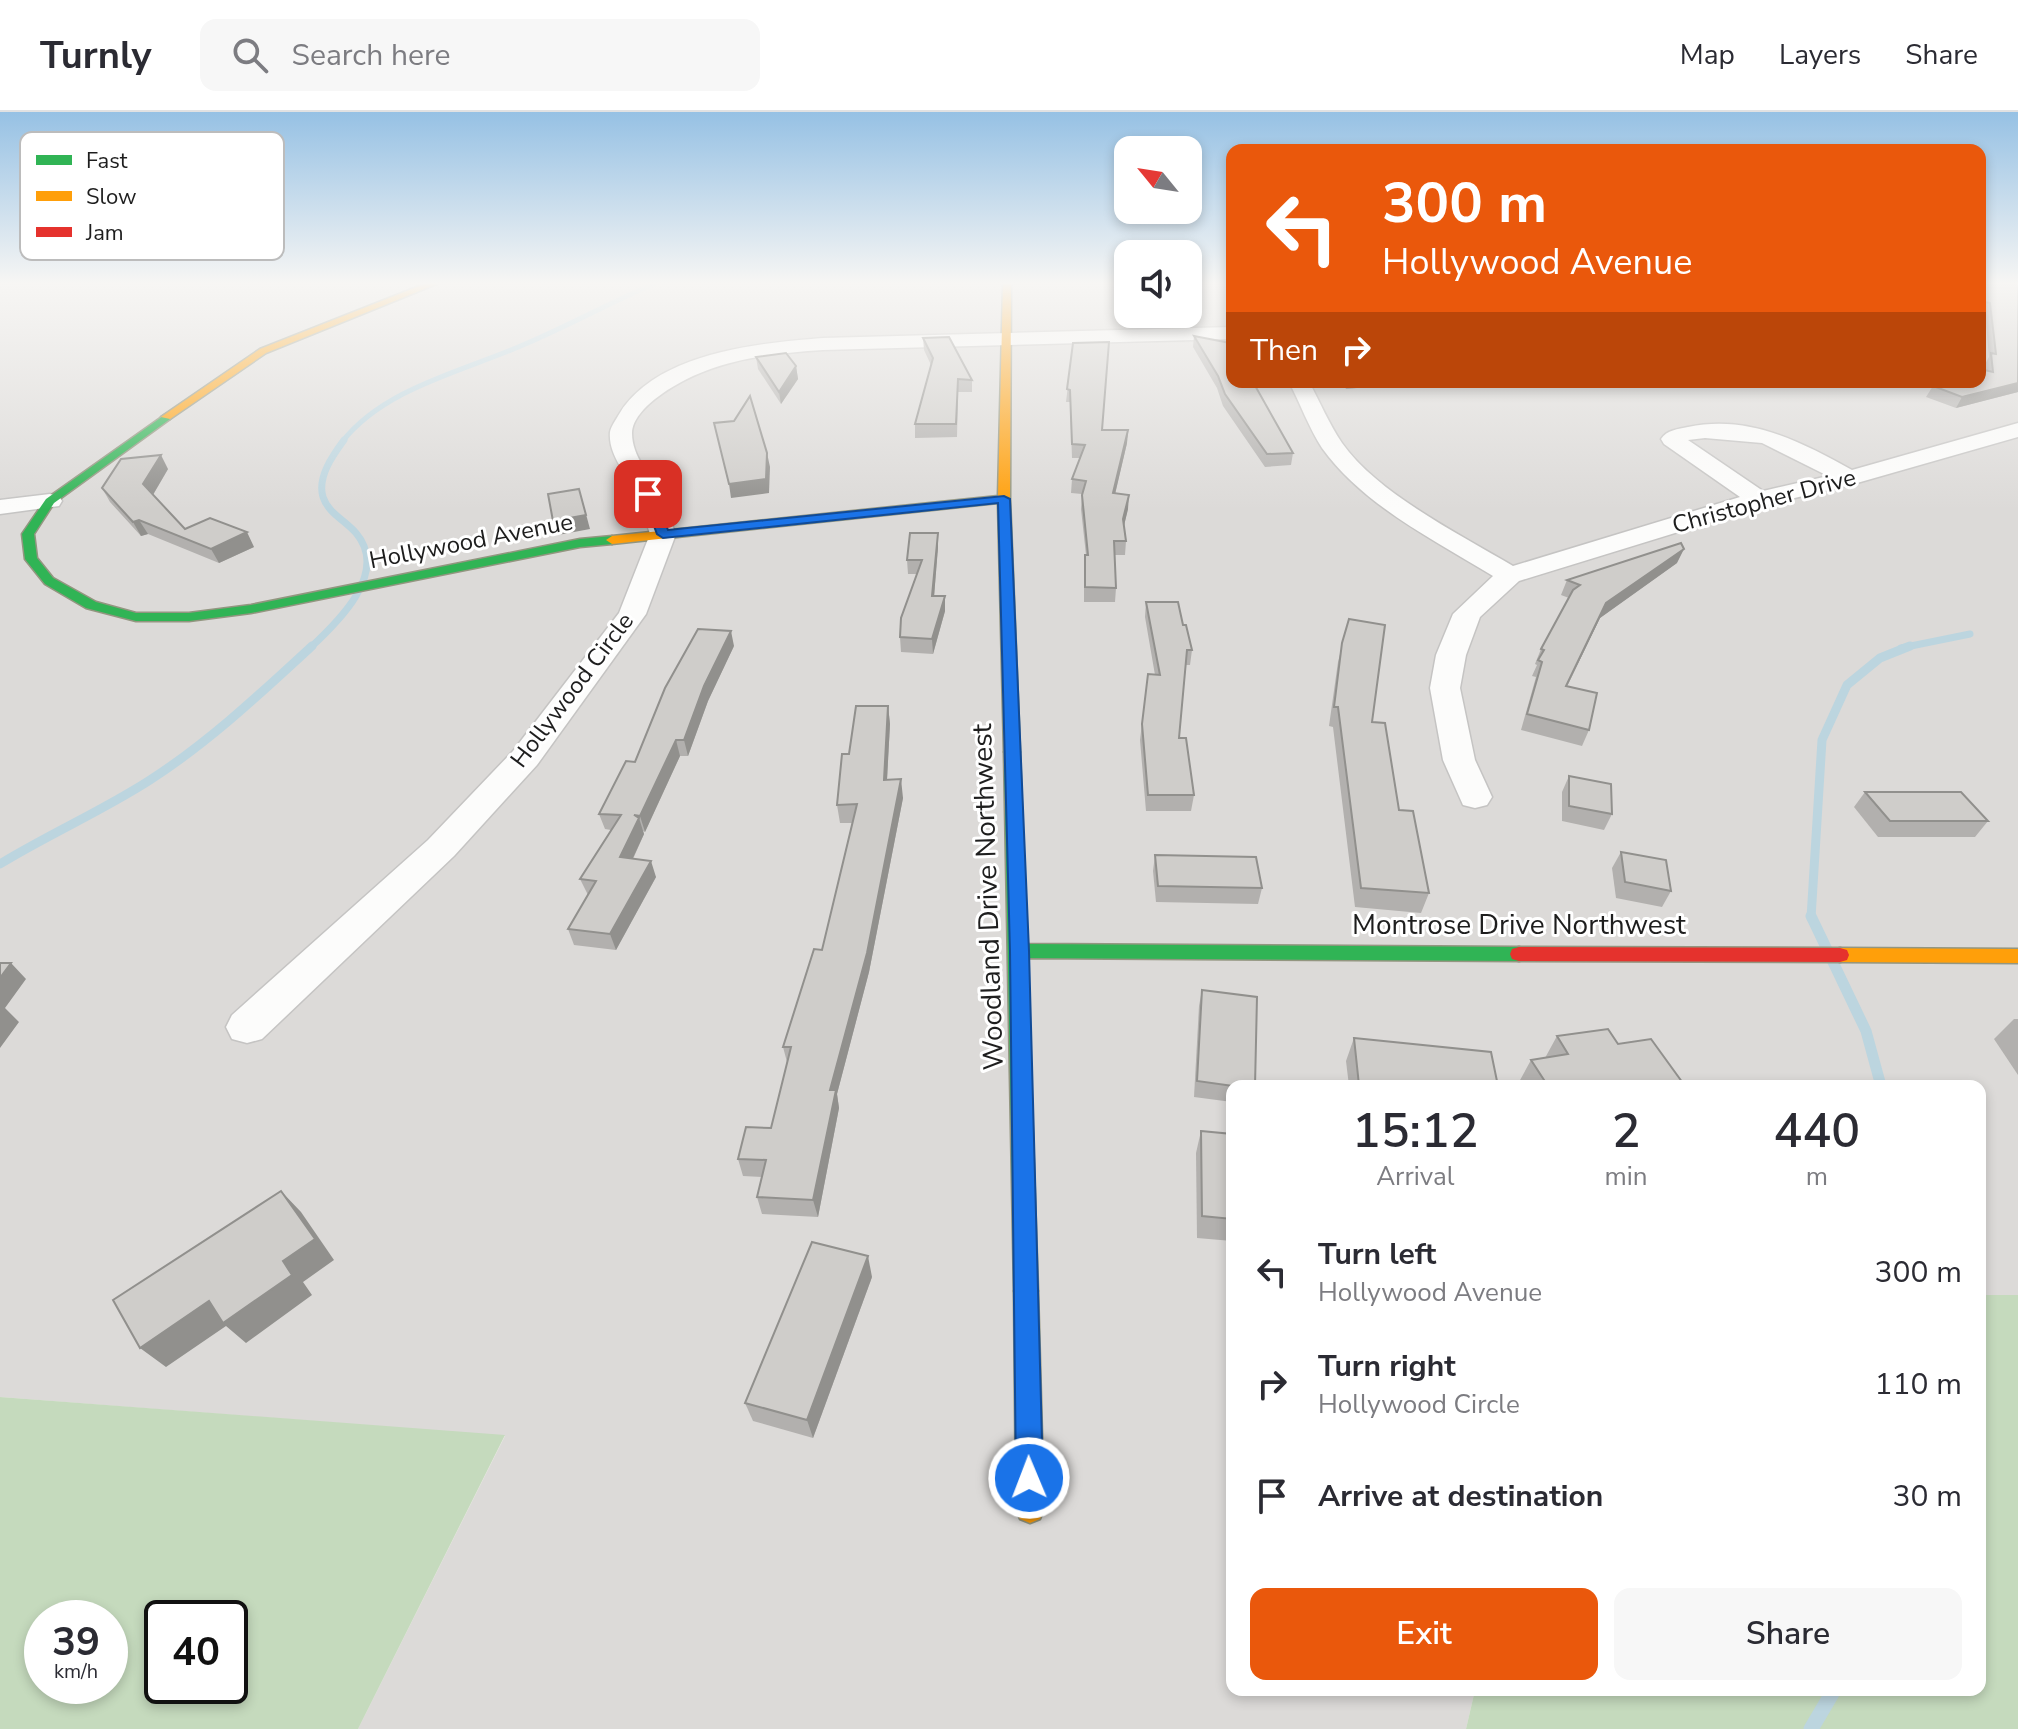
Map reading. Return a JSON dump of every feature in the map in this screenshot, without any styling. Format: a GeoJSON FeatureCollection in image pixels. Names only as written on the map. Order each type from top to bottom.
{"type":"FeatureCollection","features":[{"type":"Feature","properties":{"kind":"street"},"geometry":{"type":"LineString","coordinates":[[0,507],[50,501],[251,358]]}},
{"type":"Feature","properties":{"kind":"street"},"geometry":{"type":"LineString","coordinates":[[663,534],[648,494],[623,450],[621,430],[635,405],[666,381],[695,367],[726,358]]}},
{"type":"Feature","properties":{"kind":"street","name":"Woodland Drive Northwest"},"geometry":{"type":"LineString","coordinates":[[1006,358],[1004,499],[1019,951],[1030,1509]]}},
{"type":"Feature","properties":{"kind":"street"},"geometry":{"type":"LineString","coordinates":[[1302,388],[1331,444],[1355,473],[1424,524],[1510,575],[1467,614],[1451,655],[1445,688],[1459,760],[1475,797]]}},
{"type":"Feature","properties":{"kind":"street","name":"Christopher Drive"},"geometry":{"type":"LineString","coordinates":[[1510,575],[1759,499],[1849,478],[2018,430]]}},
{"type":"Feature","properties":{"kind":"street"},"geometry":{"type":"LineString","coordinates":[[1759,499],[1672,439],[1683,432],[1771,438],[1849,478]]}},
{"type":"Feature","properties":{"kind":"street","name":"Hollywood Avenue"},"geometry":{"type":"LineString","coordinates":[[50,501],[28,534],[31,559],[49,581],[91,605],[136,617],[189,617],[251,609],[580,543],[1004,499]]}},
{"type":"Feature","properties":{"kind":"street","name":"Hollywood Circle"},"geometry":{"type":"LineString","coordinates":[[247,1027],[441,848],[525,758],[632,614],[663,534]]}},
{"type":"Feature","properties":{"kind":"street","name":"Montrose Drive Northwest"},"geometry":{"type":"LineString","coordinates":[[1019,951],[2018,956]]}},
{"type":"Feature","properties":{"kind":"shaded area"},"geometry":{"type":"Polygon","coordinates":[[[0,358],[1226,358],[1226,388],[1986,388],[1986,358],[2018,358],[2018,1295],[1986,1295],[1986,1080],[1226,1080],[1226,1696],[1474,1696],[1466,1729],[358,1729],[505,1436],[0,1397],[0,358]]]}},
{"type":"Feature","properties":{"kind":"green space"},"geometry":{"type":"Polygon","coordinates":[[[1986,1295],[2018,1295],[2018,1729],[1466,1729],[1474,1696],[1986,1696],[1986,1295]]]}},
{"type":"Feature","properties":{"kind":"green space"},"geometry":{"type":"Polygon","coordinates":[[[0,1397],[505,1435],[358,1729],[0,1729],[0,1397]]]}},
{"type":"Feature","properties":{"kind":"building"},"geometry":{"type":"Polygon","coordinates":[[[757,358],[790,358],[796,366],[779,392],[757,358]]]}},
{"type":"Feature","properties":{"kind":"building"},"geometry":{"type":"Polygon","coordinates":[[[933,358],[960,358],[972,380],[958,379],[956,424],[915,424],[933,358]]]}},
{"type":"Feature","properties":{"kind":"building"},"geometry":{"type":"Polygon","coordinates":[[[1071,358],[1108,358],[1102,430],[1128,430],[1113,493],[1129,495],[1123,519],[1126,541],[1114,541],[1116,588],[1085,587],[1085,555],[1088,555],[1082,495],[1086,481],[1072,479],[1085,445],[1072,444],[1070,390],[1067,389],[1071,358]]]}},
{"type":"Feature","properties":{"kind":"building"},"geometry":{"type":"Polygon","coordinates":[[[1207,358],[1226,358],[1226,388],[1256,388],[1293,453],[1267,454],[1225,394],[1207,358]]]}},
{"type":"Feature","properties":{"kind":"building"},"geometry":{"type":"Polygon","coordinates":[[[1992,358],[2018,358],[2018,383],[1962,397],[1938,388],[1986,388],[1986,370],[1993,372],[1992,358]]]}},
{"type":"Feature","properties":{"kind":"building"},"geometry":{"type":"Polygon","coordinates":[[[750,396],[767,453],[766,479],[729,484],[714,423],[734,421],[750,396]]]}},
{"type":"Feature","properties":{"kind":"building"},"geometry":{"type":"Polygon","coordinates":[[[161,455],[143,484],[185,529],[210,518],[247,532],[211,549],[139,520],[133,522],[102,488],[121,459],[161,455]]]}},
{"type":"Feature","properties":{"kind":"building"},"geometry":{"type":"Polygon","coordinates":[[[579,489],[586,515],[553,521],[548,494],[579,489]]]}},
{"type":"Feature","properties":{"kind":"building"},"geometry":{"type":"Polygon","coordinates":[[[910,533],[938,533],[932,596],[945,596],[932,639],[900,637],[901,618],[922,560],[907,560],[910,533]]]}},
{"type":"Feature","properties":{"kind":"building"},"geometry":{"type":"Polygon","coordinates":[[[1681,543],[1684,549],[1606,603],[1566,686],[1597,693],[1589,730],[1527,714],[1542,662],[1538,660],[1544,650],[1541,649],[1573,590],[1580,585],[1567,580],[1681,543]]]}},
{"type":"Feature","properties":{"kind":"building"},"geometry":{"type":"Polygon","coordinates":[[[1146,602],[1178,602],[1183,625],[1186,625],[1192,650],[1187,650],[1179,738],[1186,738],[1194,795],[1148,795],[1142,724],[1148,674],[1160,675],[1146,602]]]}},
{"type":"Feature","properties":{"kind":"building"},"geometry":{"type":"Polygon","coordinates":[[[1349,619],[1385,625],[1372,722],[1385,723],[1399,810],[1413,811],[1429,893],[1361,888],[1338,707],[1334,707],[1342,643],[1349,619]]]}},
{"type":"Feature","properties":{"kind":"building"},"geometry":{"type":"Polygon","coordinates":[[[698,629],[731,631],[704,686],[684,740],[676,740],[640,816],[634,815],[639,818],[620,857],[651,861],[610,934],[568,929],[596,881],[580,879],[621,815],[599,814],[626,761],[635,762],[665,688],[698,629]]]}},
{"type":"Feature","properties":{"kind":"building"},"geometry":{"type":"Polygon","coordinates":[[[856,706],[888,706],[884,780],[901,779],[867,953],[830,1090],[836,1090],[813,1200],[757,1197],[766,1160],[738,1159],[746,1127],[771,1128],[791,1047],[783,1047],[814,949],[822,950],[857,804],[837,805],[842,754],[849,754],[856,706]]]}},
{"type":"Feature","properties":{"kind":"building"},"geometry":{"type":"Polygon","coordinates":[[[1569,776],[1611,784],[1612,814],[1569,806],[1569,776]]]}},
{"type":"Feature","properties":{"kind":"building"},"geometry":{"type":"Polygon","coordinates":[[[1865,792],[1961,792],[1988,821],[1890,821],[1865,792]]]}},
{"type":"Feature","properties":{"kind":"building"},"geometry":{"type":"Polygon","coordinates":[[[1621,852],[1666,860],[1671,891],[1625,882],[1621,852]]]}},
{"type":"Feature","properties":{"kind":"building"},"geometry":{"type":"Polygon","coordinates":[[[1155,855],[1256,857],[1262,888],[1158,886],[1155,855]]]}},
{"type":"Feature","properties":{"kind":"building"},"geometry":{"type":"Polygon","coordinates":[[[0,963],[11,963],[0,978],[0,963]]]}},
{"type":"Feature","properties":{"kind":"building"},"geometry":{"type":"Polygon","coordinates":[[[1202,990],[1257,997],[1255,1080],[1226,1080],[1226,1085],[1197,1081],[1202,990]]]}},
{"type":"Feature","properties":{"kind":"building"},"geometry":{"type":"Polygon","coordinates":[[[1608,1029],[1618,1044],[1651,1039],[1681,1080],[1544,1080],[1531,1060],[1568,1054],[1557,1036],[1608,1029]]]}},
{"type":"Feature","properties":{"kind":"building"},"geometry":{"type":"Polygon","coordinates":[[[1354,1038],[1491,1052],[1497,1080],[1358,1080],[1354,1038]]]}},
{"type":"Feature","properties":{"kind":"building"},"geometry":{"type":"Polygon","coordinates":[[[1201,1131],[1226,1133],[1226,1218],[1202,1216],[1201,1131]]]}},
{"type":"Feature","properties":{"kind":"building"},"geometry":{"type":"Polygon","coordinates":[[[281,1191],[315,1239],[283,1261],[292,1275],[223,1323],[209,1301],[140,1348],[113,1300],[281,1191]]]}},
{"type":"Feature","properties":{"kind":"building"},"geometry":{"type":"Polygon","coordinates":[[[812,1242],[868,1256],[807,1420],[745,1403],[812,1242]]]}},
{"type":"Feature","properties":{"kind":"waterway"},"geometry":{"type":"LineString","coordinates":[[342,442],[359,423],[402,394],[489,358]]}},
{"type":"Feature","properties":{"kind":"waterway"},"geometry":{"type":"LineString","coordinates":[[312,646],[356,596],[367,564],[365,548],[356,533],[333,512],[323,497],[324,474],[344,440]]}},
{"type":"Feature","properties":{"kind":"waterway"},"geometry":{"type":"LineString","coordinates":[[1909,646],[1970,634]]}},
{"type":"Feature","properties":{"kind":"waterway"},"geometry":{"type":"LineString","coordinates":[[0,864],[113,802],[172,765],[234,716],[312,646]]}},
{"type":"Feature","properties":{"kind":"waterway"},"geometry":{"type":"LineString","coordinates":[[1811,916],[1822,740],[1847,685],[1880,658],[1909,646]]}},
{"type":"Feature","properties":{"kind":"waterway"},"geometry":{"type":"LineString","coordinates":[[1901,648],[1909,646]]}},
{"type":"Feature","properties":{"kind":"waterway"},"geometry":{"type":"LineString","coordinates":[[1811,916],[1866,1031],[1879,1080]]}},
{"type":"Feature","properties":{"kind":"waterway"},"geometry":{"type":"LineString","coordinates":[[1811,1729],[1830,1696]]}},
{"type":"Feature","properties":{"kind":"traffic: fast"},"geometry":{"type":"LineString","coordinates":[[166,417],[50,501],[28,534],[31,559],[49,581],[91,605],[136,617],[189,617],[251,609],[580,543],[612,540]]}},
{"type":"Feature","properties":{"kind":"traffic: fast"},"geometry":{"type":"LineString","coordinates":[[1012,752],[1026,1291]]}},
{"type":"Feature","properties":{"kind":"traffic: fast"},"geometry":{"type":"LineString","coordinates":[[1019,951],[1519,954]]}},
{"type":"Feature","properties":{"kind":"traffic: slow"},"geometry":{"type":"LineString","coordinates":[[166,417],[252,358]]}},
{"type":"Feature","properties":{"kind":"traffic: slow"},"geometry":{"type":"LineString","coordinates":[[1006,358],[1004,499],[1012,752]]}},
{"type":"Feature","properties":{"kind":"traffic: slow"},"geometry":{"type":"LineString","coordinates":[[612,540],[1004,499]]}},
{"type":"Feature","properties":{"kind":"traffic: slow"},"geometry":{"type":"LineString","coordinates":[[1840,955],[2018,956]]}},
{"type":"Feature","properties":{"kind":"traffic: slow"},"geometry":{"type":"LineString","coordinates":[[1026,1291],[1030,1509]]}},
{"type":"Feature","properties":{"kind":"traffic: jam"},"geometry":{"type":"LineString","coordinates":[[1519,954],[1840,955]]}},
{"type":"Feature","properties":{"kind":"route"},"geometry":{"type":"LineString","coordinates":[[648,494],[663,534],[1004,499],[1019,951],[1029,1478]]}}]}
